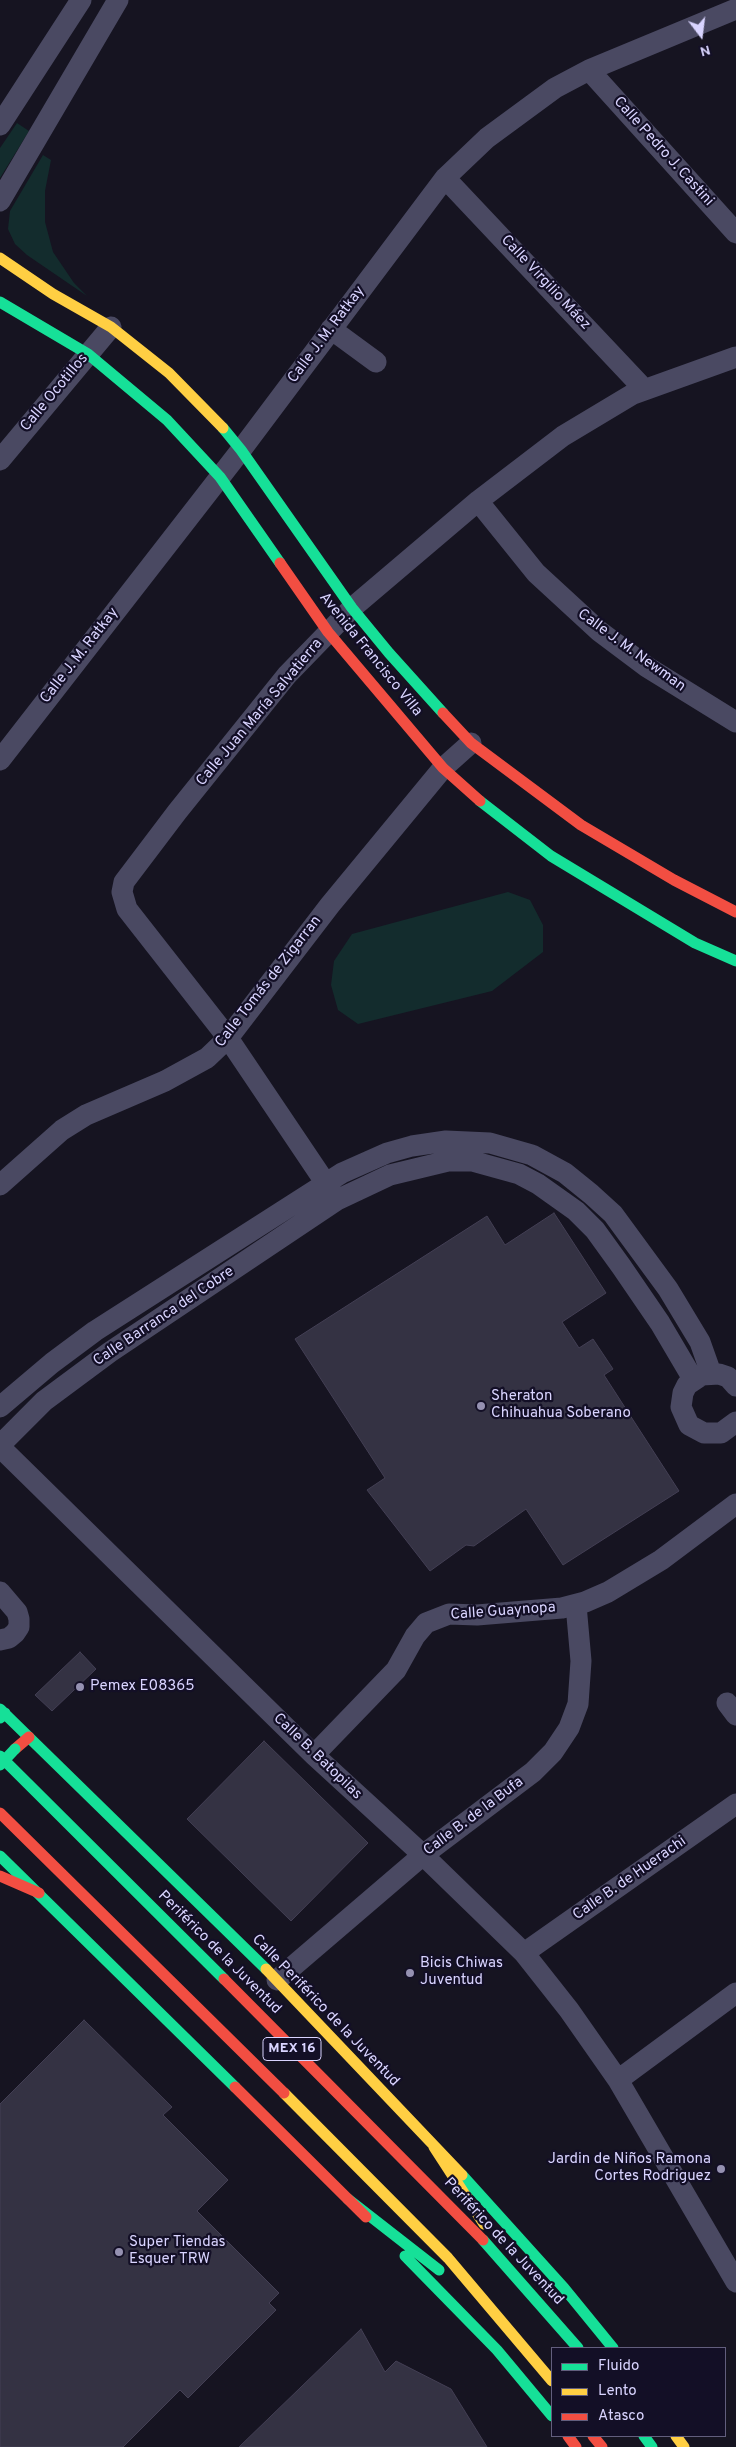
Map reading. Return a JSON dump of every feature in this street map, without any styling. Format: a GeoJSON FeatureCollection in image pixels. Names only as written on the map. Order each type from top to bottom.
{"type":"FeatureCollection","features":[{"type":"Feature","properties":{"kind":"main road","name":"Avenida Francisco Villa"},"geometry":{"type":"LineString","coordinates":[[0,258],[53,294],[110,327],[169,373],[214,417],[241,450],[352,608],[389,653],[472,743],[581,825],[674,880],[736,912]]}},
{"type":"Feature","properties":{"kind":"main road","name":"Avenida Francisco Villa"},"geometry":{"type":"LineString","coordinates":[[0,302],[88,354],[167,420],[220,477],[328,632],[443,768],[498,816],[551,856],[695,943],[736,961]]}},
{"type":"Feature","properties":{"kind":"main road","name":"Calle Periférico de la Juventud"},"geometry":{"type":"LineString","coordinates":[[2,1714],[29,1737],[277,1980],[521,2239],[612,2347]]}},
{"type":"Feature","properties":{"kind":"main road"},"geometry":{"type":"LineString","coordinates":[[0,1765],[29,1737]]}},
{"type":"Feature","properties":{"kind":"main road","name":"Periférico de la Juventud"},"geometry":{"type":"LineString","coordinates":[[0,1756],[172,1926],[520,2280],[577,2347]]}},
{"type":"Feature","properties":{"kind":"main road","name":"MEX 16"},"geometry":{"type":"LineString","coordinates":[[0,1813],[341,2149],[448,2258],[551,2380]]}},
{"type":"Feature","properties":{"kind":"main road"},"geometry":{"type":"LineString","coordinates":[[0,1856],[348,2199],[490,2343],[551,2415]]}},
{"type":"Feature","properties":{"kind":"main road"},"geometry":{"type":"LineString","coordinates":[[0,1876],[39,1893]]}},
{"type":"Feature","properties":{"kind":"main road"},"geometry":{"type":"LineString","coordinates":[[434,2147],[520,2280]]}},
{"type":"Feature","properties":{"kind":"main road"},"geometry":{"type":"LineString","coordinates":[[348,2199],[499,2316]]}},
{"type":"Feature","properties":{"kind":"main road"},"geometry":{"type":"LineString","coordinates":[[594,2437],[602,2447]]}},
{"type":"Feature","properties":{"kind":"street"},"geometry":{"type":"LineString","coordinates":[[0,126],[82,0]]}},
{"type":"Feature","properties":{"kind":"street"},"geometry":{"type":"LineString","coordinates":[[0,201],[118,0]]}},
{"type":"Feature","properties":{"kind":"street","name":"Calle J. M. Ratkay"},"geometry":{"type":"LineString","coordinates":[[0,760],[241,450],[445,178],[487,138],[555,88],[589,70],[736,9]]}},
{"type":"Feature","properties":{"kind":"street","name":"Calle Pedro J. Castini"},"geometry":{"type":"LineString","coordinates":[[589,70],[736,233]]}},
{"type":"Feature","properties":{"kind":"street","name":"Calle Virgilio Máez"},"geometry":{"type":"LineString","coordinates":[[445,178],[644,389]]}},
{"type":"Feature","properties":{"kind":"street","name":"Calle Ocotillos"},"geometry":{"type":"LineString","coordinates":[[0,460],[110,327]]}},
{"type":"Feature","properties":{"kind":"street"},"geometry":{"type":"LineString","coordinates":[[331,329],[376,362]]}},
{"type":"Feature","properties":{"kind":"street","name":"Calle Juan María Salvatierra"},"geometry":{"type":"LineString","coordinates":[[331,1191],[228,1038],[127,909],[122,892],[129,874],[287,675],[352,608],[478,501],[563,436],[644,389],[736,357]]}},
{"type":"Feature","properties":{"kind":"street","name":"Calle J. M. Newman"},"geometry":{"type":"LineString","coordinates":[[478,501],[536,572],[599,631],[647,667],[736,722]]}},
{"type":"Feature","properties":{"kind":"street","name":"Calle Tomás de Zigarran"},"geometry":{"type":"LineString","coordinates":[[0,1186],[62,1130],[86,1115],[188,1070],[207,1058],[228,1038],[330,905],[443,768],[472,743]]}},
{"type":"Feature","properties":{"kind":"street"},"geometry":{"type":"LineString","coordinates":[[331,1191],[361,1163],[412,1146],[448,1151],[490,1143],[532,1155],[565,1173],[613,1214],[668,1290],[700,1342],[702,1376]]}},
{"type":"Feature","properties":{"kind":"street","name":"Calle Barranca del Cobre"},"geometry":{"type":"LineString","coordinates":[[0,1407],[52,1363],[95,1331],[331,1191]]}},
{"type":"Feature","properties":{"kind":"street","name":"Calle Barranca del Cobre"},"geometry":{"type":"LineString","coordinates":[[0,1446],[44,1401],[331,1191]]}},
{"type":"Feature","properties":{"kind":"street"},"geometry":{"type":"LineString","coordinates":[[95,1331],[110,1352]]}},
{"type":"Feature","properties":{"kind":"street"},"geometry":{"type":"LineString","coordinates":[[736,1386],[728,1377],[702,1376],[687,1385],[681,1400],[683,1414],[689,1425],[704,1433],[713,1434],[729,1429],[736,1422]]}},
{"type":"Feature","properties":{"kind":"street","name":"Calle B. Batopilas"},"geometry":{"type":"LineString","coordinates":[[0,1446],[314,1755],[423,1855],[524,1953],[569,2010],[618,2080],[728,2253],[736,2282]]}},
{"type":"Feature","properties":{"kind":"street","name":"Calle Guaynopa"},"geometry":{"type":"LineString","coordinates":[[314,1755],[396,1670],[415,1636],[426,1623],[449,1614],[477,1615],[576,1605],[608,1592],[661,1560],[736,1504]]}},
{"type":"Feature","properties":{"kind":"street"},"geometry":{"type":"LineString","coordinates":[[0,1592],[17,1612],[19,1627],[9,1638],[0,1640]]}},
{"type":"Feature","properties":{"kind":"street","name":"Calle B. de la Bufa"},"geometry":{"type":"LineString","coordinates":[[277,1980],[423,1855],[533,1772],[553,1752],[569,1728],[578,1704],[581,1661],[576,1605]]}},
{"type":"Feature","properties":{"kind":"street","name":"Calle B. de Huerachi"},"geometry":{"type":"LineString","coordinates":[[524,1953],[736,1804]]}},
{"type":"Feature","properties":{"kind":"street"},"geometry":{"type":"LineString","coordinates":[[618,2080],[736,1993]]}},
{"type":"Feature","properties":{"kind":"green space"},"geometry":{"type":"Polygon","coordinates":[[[17,123],[29,131],[0,178],[0,148],[17,123]]]}},
{"type":"Feature","properties":{"kind":"green space"},"geometry":{"type":"Polygon","coordinates":[[[43,155],[51,160],[45,191],[45,222],[53,252],[74,283],[87,296],[27,255],[15,244],[8,229],[10,211],[43,155]]]}},
{"type":"Feature","properties":{"kind":"green space"},"geometry":{"type":"Polygon","coordinates":[[[508,892],[530,900],[543,925],[543,952],[492,991],[358,1024],[338,1010],[331,985],[334,961],[352,934],[508,892]]]}},
{"type":"Feature","properties":{"kind":"building","name":"Sheraton Chihuahua Soberano"},"geometry":{"type":"Polygon","coordinates":[[[554,1213],[606,1293],[562,1322],[579,1348],[593,1339],[613,1369],[604,1375],[679,1491],[563,1565],[526,1509],[474,1546],[466,1545],[430,1571],[367,1490],[385,1478],[295,1339],[487,1216],[505,1245],[554,1213]]]}},
{"type":"Feature","properties":{"kind":"building"},"geometry":{"type":"Polygon","coordinates":[[[80,1652],[96,1669],[52,1711],[35,1695],[80,1652]]]}},
{"type":"Feature","properties":{"kind":"building"},"geometry":{"type":"Polygon","coordinates":[[[264,1741],[368,1843],[291,1921],[187,1819],[264,1741]]]}},
{"type":"Feature","properties":{"kind":"building","name":"Super Tiendas Esquer TRW"},"geometry":{"type":"Polygon","coordinates":[[[84,2020],[172,2107],[163,2115],[228,2180],[197,2211],[279,2293],[269,2303],[276,2310],[188,2398],[180,2390],[123,2447],[0,2447],[0,2104],[84,2020]]]}},
{"type":"Feature","properties":{"kind":"building"},"geometry":{"type":"Polygon","coordinates":[[[361,2329],[385,2372],[396,2361],[451,2389],[487,2447],[239,2447],[361,2329]]]}},
{"type":"Feature","properties":{"kind":"traffic: fast"},"geometry":{"type":"LineString","coordinates":[[0,302],[88,354],[167,420],[220,477],[280,563]]}},
{"type":"Feature","properties":{"kind":"traffic: fast"},"geometry":{"type":"LineString","coordinates":[[223,428],[241,450],[352,608],[389,653],[443,713]]}},
{"type":"Feature","properties":{"kind":"traffic: fast"},"geometry":{"type":"LineString","coordinates":[[480,801],[551,856],[695,943],[736,961]]}},
{"type":"Feature","properties":{"kind":"traffic: fast"},"geometry":{"type":"LineString","coordinates":[[0,1709],[266,1969]]}},
{"type":"Feature","properties":{"kind":"traffic: fast"},"geometry":{"type":"LineString","coordinates":[[0,1718],[5,1713]]}},
{"type":"Feature","properties":{"kind":"traffic: fast"},"geometry":{"type":"LineString","coordinates":[[0,1765],[15,1749]]}},
{"type":"Feature","properties":{"kind":"traffic: fast"},"geometry":{"type":"LineString","coordinates":[[0,1756],[224,1979]]}},
{"type":"Feature","properties":{"kind":"traffic: fast"},"geometry":{"type":"LineString","coordinates":[[0,1856],[235,2087]]}},
{"type":"Feature","properties":{"kind":"traffic: fast"},"geometry":{"type":"LineString","coordinates":[[462,2175],[564,2288],[612,2347]]}},
{"type":"Feature","properties":{"kind":"traffic: fast"},"geometry":{"type":"LineString","coordinates":[[348,2199],[439,2270]]}},
{"type":"Feature","properties":{"kind":"traffic: fast"},"geometry":{"type":"LineString","coordinates":[[483,2240],[577,2347]]}},
{"type":"Feature","properties":{"kind":"traffic: fast"},"geometry":{"type":"LineString","coordinates":[[405,2256],[497,2350],[551,2415]]}},
{"type":"Feature","properties":{"kind":"traffic: fast"},"geometry":{"type":"LineString","coordinates":[[645,2437],[652,2447]]}},
{"type":"Feature","properties":{"kind":"traffic: slow"},"geometry":{"type":"LineString","coordinates":[[0,258],[53,294],[111,327],[169,373],[223,428]]}},
{"type":"Feature","properties":{"kind":"traffic: slow"},"geometry":{"type":"LineString","coordinates":[[266,1969],[462,2175]]}},
{"type":"Feature","properties":{"kind":"traffic: slow"},"geometry":{"type":"LineString","coordinates":[[284,2093],[448,2258],[551,2380]]}},
{"type":"Feature","properties":{"kind":"traffic: slow"},"geometry":{"type":"LineString","coordinates":[[434,2147],[484,2224]]}},
{"type":"Feature","properties":{"kind":"traffic: slow"},"geometry":{"type":"LineString","coordinates":[[677,2437],[684,2447]]}},
{"type":"Feature","properties":{"kind":"traffic: jam"},"geometry":{"type":"LineString","coordinates":[[280,563],[328,632],[443,768],[480,801]]}},
{"type":"Feature","properties":{"kind":"traffic: jam"},"geometry":{"type":"LineString","coordinates":[[443,713],[471,743],[581,825],[674,880],[736,912]]}},
{"type":"Feature","properties":{"kind":"traffic: jam"},"geometry":{"type":"LineString","coordinates":[[15,1749],[29,1737]]}},
{"type":"Feature","properties":{"kind":"traffic: jam"},"geometry":{"type":"LineString","coordinates":[[0,1813],[284,2093]]}},
{"type":"Feature","properties":{"kind":"traffic: jam"},"geometry":{"type":"LineString","coordinates":[[0,1876],[39,1893]]}},
{"type":"Feature","properties":{"kind":"traffic: jam"},"geometry":{"type":"LineString","coordinates":[[224,1979],[483,2240]]}},
{"type":"Feature","properties":{"kind":"traffic: jam"},"geometry":{"type":"LineString","coordinates":[[235,2087],[366,2217]]}},
{"type":"Feature","properties":{"kind":"traffic: jam"},"geometry":{"type":"LineString","coordinates":[[569,2437],[576,2447]]}},
{"type":"Feature","properties":{"kind":"traffic: jam"},"geometry":{"type":"LineString","coordinates":[[594,2437],[602,2447]]}},
{"type":"Feature","properties":{"kind":"place","name":"Sheraton Chihuahua Soberano"},"geometry":{"type":"Point","coordinates":[481,1406]}},
{"type":"Feature","properties":{"kind":"place","name":"Pemex E08365"},"geometry":{"type":"Point","coordinates":[80,1687]}},
{"type":"Feature","properties":{"kind":"place","name":"Bicis Chiwas Juventud"},"geometry":{"type":"Point","coordinates":[410,1973]}},
{"type":"Feature","properties":{"kind":"place","name":"Jardin de Niños Ramona Cortes Rodriguez"},"geometry":{"type":"Point","coordinates":[721,2169]}},
{"type":"Feature","properties":{"kind":"place","name":"Super Tiendas Esquer TRW"},"geometry":{"type":"Point","coordinates":[119,2252]}}]}
